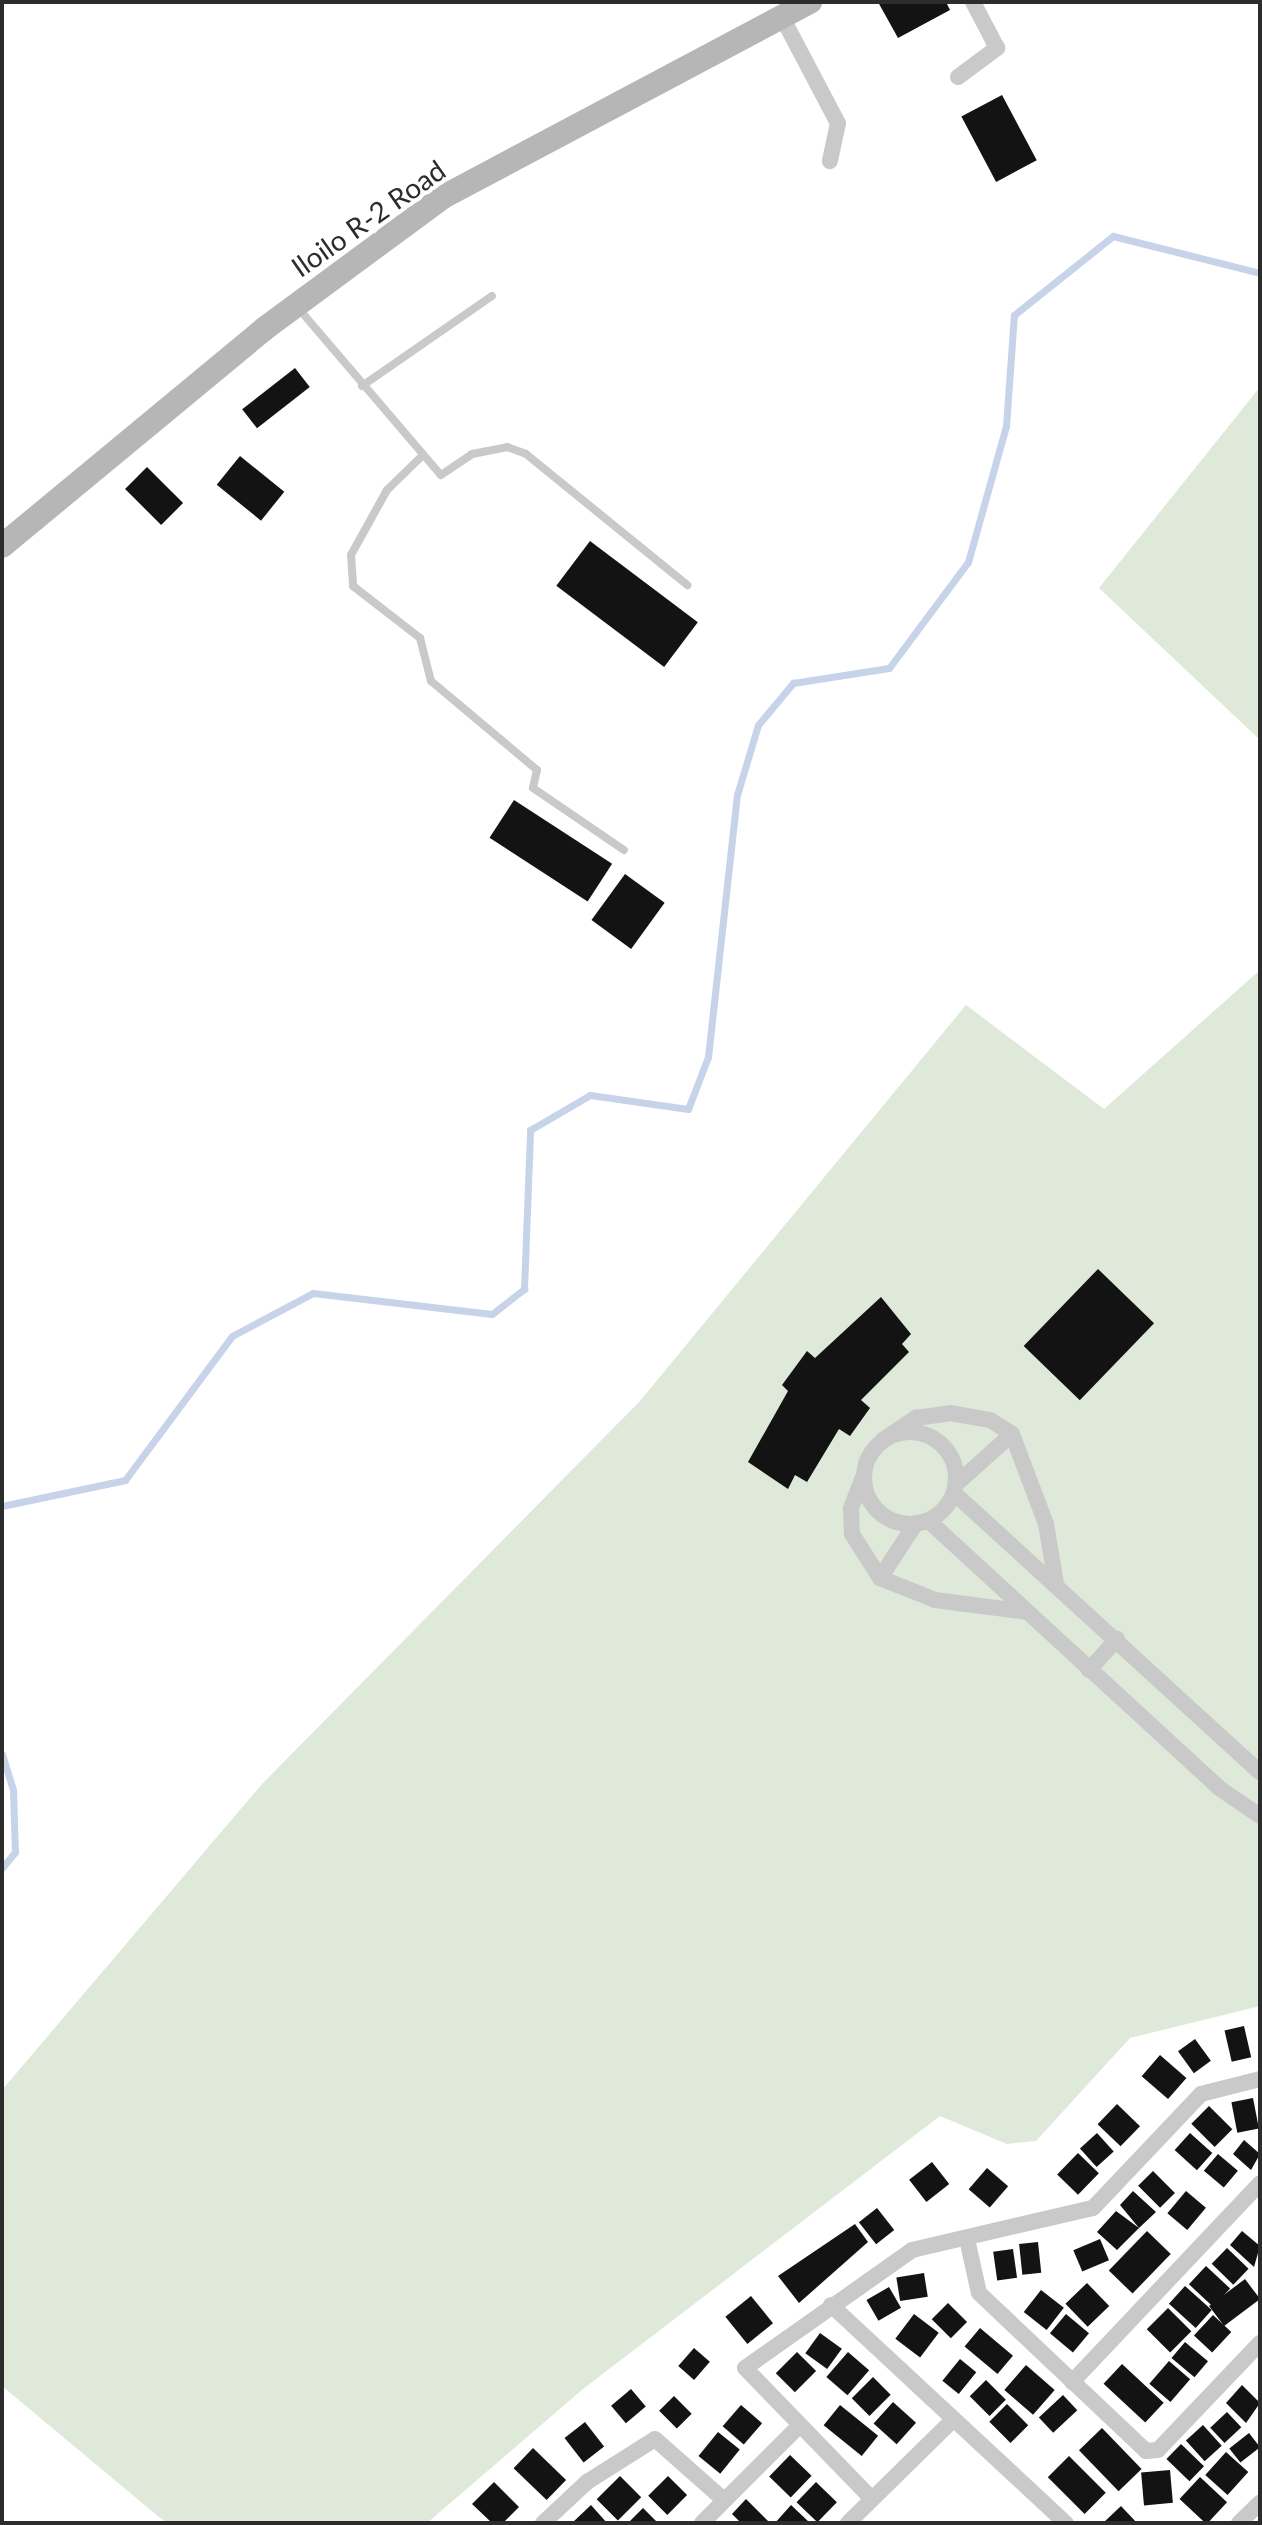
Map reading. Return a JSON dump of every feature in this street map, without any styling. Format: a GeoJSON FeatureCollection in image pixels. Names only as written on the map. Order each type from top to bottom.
{"type":"FeatureCollection","features":[{"type":"Feature","properties":{"kind":"main road","name":"Iloilo R-2 Road"},"geometry":{"type":"LineString","coordinates":[[2,546],[296,305],[443,197],[810,2]]}},
{"type":"Feature","properties":{"kind":"street"},"geometry":{"type":"LineString","coordinates":[[958,77],[997,48],[973,2]]}},
{"type":"Feature","properties":{"kind":"street"},"geometry":{"type":"LineString","coordinates":[[782,17],[838,123],[830,161]]}},
{"type":"Feature","properties":{"kind":"street"},"geometry":{"type":"LineString","coordinates":[[1027,1612],[921,1596],[880,1578],[852,1534],[851,1509],[864,1475],[883,1440],[916,1418],[950,1413],[990,1420],[1012,1434],[1046,1524],[1056,1583]]}},
{"type":"Feature","properties":{"kind":"street"},"geometry":{"type":"LineString","coordinates":[[883,1440],[920,1432],[940,1442],[955,1466],[954,1489],[1260,1772]]}},
{"type":"Feature","properties":{"kind":"street"},"geometry":{"type":"LineString","coordinates":[[880,1578],[954,1489],[1012,1434]]}},
{"type":"Feature","properties":{"kind":"street"},"geometry":{"type":"LineString","coordinates":[[864,1475],[878,1511],[923,1523],[1260,1816]]}},
{"type":"Feature","properties":{"kind":"street"},"geometry":{"type":"LineString","coordinates":[[1089,1670],[1117,1639]]}},
{"type":"Feature","properties":{"kind":"street"},"geometry":{"type":"LineString","coordinates":[[871,2498],[744,2372],[831,2305],[912,2250],[1093,2208],[1201,2094],[1260,2079]]}},
{"type":"Feature","properties":{"kind":"street"},"geometry":{"type":"LineString","coordinates":[[1072,2382],[1260,2183]]}},
{"type":"Feature","properties":{"kind":"street"},"geometry":{"type":"LineString","coordinates":[[967,2239],[979,2293],[1146,2451],[1158,2450],[1260,2343]]}},
{"type":"Feature","properties":{"kind":"street"},"geometry":{"type":"LineString","coordinates":[[831,2305],[1066,2523]]}},
{"type":"Feature","properties":{"kind":"street"},"geometry":{"type":"LineString","coordinates":[[848,2523],[954,2419]]}},
{"type":"Feature","properties":{"kind":"street"},"geometry":{"type":"LineString","coordinates":[[702,2523],[798,2427]]}},
{"type":"Feature","properties":{"kind":"street"},"geometry":{"type":"LineString","coordinates":[[543,2523],[587,2482],[655,2439],[724,2500]]}},
{"type":"Feature","properties":{"kind":"street"},"geometry":{"type":"LineString","coordinates":[[1239,2523],[1260,2503]]}},
{"type":"Feature","properties":{"kind":"lane"},"geometry":{"type":"LineString","coordinates":[[362,386],[492,296]]}},
{"type":"Feature","properties":{"kind":"lane"},"geometry":{"type":"LineString","coordinates":[[296,305],[441,475],[472,454],[507,447],[526,454],[687,585]]}},
{"type":"Feature","properties":{"kind":"lane"},"geometry":{"type":"LineString","coordinates":[[423,455],[387,490],[351,555],[353,586],[420,638],[431,681],[537,770],[533,788],[624,850]]}},
{"type":"Feature","properties":{"kind":"green space"},"geometry":{"type":"Polygon","coordinates":[[[1260,387],[1260,740],[1099,588],[1260,387]]]}},
{"type":"Feature","properties":{"kind":"green space"},"geometry":{"type":"Polygon","coordinates":[[[1260,970],[1260,2006],[1130,2038],[1036,2141],[1007,2144],[940,2116],[583,2389],[427,2523],[167,2523],[2,2386],[2,2090],[262,1784],[640,1401],[966,1005],[1104,1109],[1260,970]]]}},
{"type":"Feature","properties":{"kind":"building"},"geometry":{"type":"Polygon","coordinates":[[[878,2],[946,2],[950,10],[898,38],[878,2]]]}},
{"type":"Feature","properties":{"kind":"building"},"geometry":{"type":"Polygon","coordinates":[[[1002,95],[1037,160],[996,182],[961,117],[1002,95]]]}},
{"type":"Feature","properties":{"kind":"building"},"geometry":{"type":"Polygon","coordinates":[[[295,368],[310,387],[257,428],[242,409],[295,368]]]}},
{"type":"Feature","properties":{"kind":"building"},"geometry":{"type":"Polygon","coordinates":[[[240,456],[284,492],[261,521],[217,485],[240,456]]]}},
{"type":"Feature","properties":{"kind":"building"},"geometry":{"type":"Polygon","coordinates":[[[147,467],[183,503],[161,525],[125,489],[147,467]]]}},
{"type":"Feature","properties":{"kind":"building"},"geometry":{"type":"Polygon","coordinates":[[[590,541],[698,622],[664,667],[556,586],[590,541]]]}},
{"type":"Feature","properties":{"kind":"building"},"geometry":{"type":"Polygon","coordinates":[[[514,800],[612,864],[588,901],[489,838],[514,800]]]}},
{"type":"Feature","properties":{"kind":"building"},"geometry":{"type":"Polygon","coordinates":[[[625,874],[665,903],[631,949],[591,920],[625,874]]]}},
{"type":"Feature","properties":{"kind":"building"},"geometry":{"type":"Polygon","coordinates":[[[1098,1269],[1154,1323],[1080,1400],[1024,1346],[1098,1269]]]}},
{"type":"Feature","properties":{"kind":"building"},"geometry":{"type":"Polygon","coordinates":[[[881,1297],[911,1334],[902,1344],[909,1352],[861,1400],[870,1408],[850,1436],[839,1429],[807,1482],[795,1475],[788,1489],[748,1462],[788,1391],[782,1385],[807,1351],[815,1358],[881,1297]]]}},
{"type":"Feature","properties":{"kind":"building"},"geometry":{"type":"Polygon","coordinates":[[[1244,2026],[1251,2057],[1232,2062],[1225,2030],[1244,2026]]]}},
{"type":"Feature","properties":{"kind":"building"},"geometry":{"type":"Polygon","coordinates":[[[1195,2039],[1211,2061],[1194,2073],[1178,2051],[1195,2039]]]}},
{"type":"Feature","properties":{"kind":"building"},"geometry":{"type":"Polygon","coordinates":[[[1160,2055],[1186,2078],[1168,2099],[1142,2076],[1160,2055]]]}},
{"type":"Feature","properties":{"kind":"building"},"geometry":{"type":"Polygon","coordinates":[[[1253,2098],[1259,2128],[1237,2133],[1231,2102],[1253,2098]]]}},
{"type":"Feature","properties":{"kind":"building"},"geometry":{"type":"Polygon","coordinates":[[[1117,2104],[1140,2126],[1121,2146],[1098,2124],[1117,2104]]]}},
{"type":"Feature","properties":{"kind":"building"},"geometry":{"type":"Polygon","coordinates":[[[1209,2106],[1232,2129],[1215,2147],[1191,2124],[1209,2106]]]}},
{"type":"Feature","properties":{"kind":"building"},"geometry":{"type":"Polygon","coordinates":[[[1097,2133],[1114,2152],[1097,2167],[1080,2148],[1097,2133]]]}},
{"type":"Feature","properties":{"kind":"building"},"geometry":{"type":"Polygon","coordinates":[[[1190,2133],[1212,2153],[1197,2170],[1175,2150],[1190,2133]]]}},
{"type":"Feature","properties":{"kind":"building"},"geometry":{"type":"Polygon","coordinates":[[[1244,2140],[1260,2154],[1251,2170],[1233,2154],[1244,2140]]]}},
{"type":"Feature","properties":{"kind":"building"},"geometry":{"type":"Polygon","coordinates":[[[1078,2153],[1099,2173],[1078,2195],[1057,2175],[1078,2153]]]}},
{"type":"Feature","properties":{"kind":"building"},"geometry":{"type":"Polygon","coordinates":[[[1218,2154],[1238,2171],[1224,2188],[1204,2171],[1218,2154]]]}},
{"type":"Feature","properties":{"kind":"building"},"geometry":{"type":"Polygon","coordinates":[[[932,2162],[949,2184],[926,2202],[909,2180],[932,2162]]]}},
{"type":"Feature","properties":{"kind":"building"},"geometry":{"type":"Polygon","coordinates":[[[987,2168],[1008,2186],[990,2208],[969,2189],[987,2168]]]}},
{"type":"Feature","properties":{"kind":"building"},"geometry":{"type":"Polygon","coordinates":[[[1153,2171],[1175,2193],[1160,2208],[1138,2186],[1153,2171]]]}},
{"type":"Feature","properties":{"kind":"building"},"geometry":{"type":"Polygon","coordinates":[[[1133,2191],[1156,2212],[1139,2228],[1120,2205],[1133,2191]]]}},
{"type":"Feature","properties":{"kind":"building"},"geometry":{"type":"Polygon","coordinates":[[[1186,2191],[1206,2208],[1187,2230],[1167,2213],[1186,2191]]]}},
{"type":"Feature","properties":{"kind":"building"},"geometry":{"type":"Polygon","coordinates":[[[877,2208],[894,2230],[876,2244],[859,2222],[877,2208]]]}},
{"type":"Feature","properties":{"kind":"building"},"geometry":{"type":"Polygon","coordinates":[[[1116,2211],[1139,2228],[1117,2250],[1097,2232],[1116,2211]]]}},
{"type":"Feature","properties":{"kind":"building"},"geometry":{"type":"Polygon","coordinates":[[[855,2224],[868,2242],[799,2303],[778,2276],[855,2224]]]}},
{"type":"Feature","properties":{"kind":"building"},"geometry":{"type":"Polygon","coordinates":[[[1147,2231],[1171,2254],[1133,2293],[1109,2271],[1147,2231]]]}},
{"type":"Feature","properties":{"kind":"building"},"geometry":{"type":"Polygon","coordinates":[[[1242,2231],[1260,2246],[1254,2267],[1230,2245],[1242,2231]]]}},
{"type":"Feature","properties":{"kind":"building"},"geometry":{"type":"Polygon","coordinates":[[[1100,2239],[1109,2260],[1082,2272],[1073,2250],[1100,2239]]]}},
{"type":"Feature","properties":{"kind":"building"},"geometry":{"type":"Polygon","coordinates":[[[1038,2242],[1041,2273],[1022,2275],[1019,2244],[1038,2242]]]}},
{"type":"Feature","properties":{"kind":"building"},"geometry":{"type":"Polygon","coordinates":[[[1227,2248],[1249,2269],[1233,2285],[1212,2264],[1227,2248]]]}},
{"type":"Feature","properties":{"kind":"building"},"geometry":{"type":"Polygon","coordinates":[[[1013,2249],[1017,2278],[997,2281],[993,2252],[1013,2249]]]}},
{"type":"Feature","properties":{"kind":"building"},"geometry":{"type":"Polygon","coordinates":[[[1206,2266],[1230,2289],[1213,2307],[1189,2284],[1206,2266]]]}},
{"type":"Feature","properties":{"kind":"building"},"geometry":{"type":"Polygon","coordinates":[[[924,2273],[928,2297],[900,2301],[896,2277],[924,2273]]]}},
{"type":"Feature","properties":{"kind":"building"},"geometry":{"type":"Polygon","coordinates":[[[1245,2279],[1260,2299],[1224,2326],[1209,2306],[1245,2279]]]}},
{"type":"Feature","properties":{"kind":"building"},"geometry":{"type":"Polygon","coordinates":[[[1087,2283],[1109,2306],[1088,2327],[1065,2304],[1087,2283]]]}},
{"type":"Feature","properties":{"kind":"building"},"geometry":{"type":"Polygon","coordinates":[[[1185,2286],[1212,2310],[1196,2328],[1169,2304],[1185,2286]]]}},
{"type":"Feature","properties":{"kind":"building"},"geometry":{"type":"Polygon","coordinates":[[[889,2287],[901,2308],[878,2321],[866,2300],[889,2287]]]}},
{"type":"Feature","properties":{"kind":"building"},"geometry":{"type":"Polygon","coordinates":[[[1041,2290],[1064,2308],[1047,2330],[1024,2312],[1041,2290]]]}},
{"type":"Feature","properties":{"kind":"building"},"geometry":{"type":"Polygon","coordinates":[[[751,2296],[773,2323],[747,2344],[725,2317],[751,2296]]]}},
{"type":"Feature","properties":{"kind":"building"},"geometry":{"type":"Polygon","coordinates":[[[948,2303],[967,2322],[951,2338],[932,2319],[948,2303]]]}},
{"type":"Feature","properties":{"kind":"building"},"geometry":{"type":"Polygon","coordinates":[[[1168,2308],[1191,2331],[1170,2353],[1147,2329],[1168,2308]]]}},
{"type":"Feature","properties":{"kind":"building"},"geometry":{"type":"Polygon","coordinates":[[[914,2314],[939,2333],[920,2357],[895,2339],[914,2314]]]}},
{"type":"Feature","properties":{"kind":"building"},"geometry":{"type":"Polygon","coordinates":[[[1066,2314],[1089,2333],[1073,2352],[1050,2333],[1066,2314]]]}},
{"type":"Feature","properties":{"kind":"building"},"geometry":{"type":"Polygon","coordinates":[[[1213,2315],[1231,2332],[1212,2353],[1194,2335],[1213,2315]]]}},
{"type":"Feature","properties":{"kind":"building"},"geometry":{"type":"Polygon","coordinates":[[[980,2328],[1013,2356],[998,2374],[965,2346],[980,2328]]]}},
{"type":"Feature","properties":{"kind":"building"},"geometry":{"type":"Polygon","coordinates":[[[820,2333],[842,2349],[827,2369],[805,2353],[820,2333]]]}},
{"type":"Feature","properties":{"kind":"building"},"geometry":{"type":"Polygon","coordinates":[[[1185,2342],[1208,2361],[1194,2377],[1172,2358],[1185,2342]]]}},
{"type":"Feature","properties":{"kind":"building"},"geometry":{"type":"Polygon","coordinates":[[[694,2348],[710,2362],[694,2380],[678,2366],[694,2348]]]}},
{"type":"Feature","properties":{"kind":"building"},"geometry":{"type":"Polygon","coordinates":[[[797,2352],[816,2371],[795,2392],[776,2373],[797,2352]]]}},
{"type":"Feature","properties":{"kind":"building"},"geometry":{"type":"Polygon","coordinates":[[[848,2352],[869,2370],[847,2395],[826,2377],[848,2352]]]}},
{"type":"Feature","properties":{"kind":"building"},"geometry":{"type":"Polygon","coordinates":[[[960,2359],[976,2372],[959,2394],[942,2381],[960,2359]]]}},
{"type":"Feature","properties":{"kind":"building"},"geometry":{"type":"Polygon","coordinates":[[[1169,2361],[1190,2379],[1170,2402],[1149,2384],[1169,2361]]]}},
{"type":"Feature","properties":{"kind":"building"},"geometry":{"type":"Polygon","coordinates":[[[1122,2364],[1164,2403],[1145,2423],[1104,2384],[1122,2364]]]}},
{"type":"Feature","properties":{"kind":"building"},"geometry":{"type":"Polygon","coordinates":[[[1026,2365],[1055,2390],[1033,2415],[1004,2390],[1026,2365]]]}},
{"type":"Feature","properties":{"kind":"building"},"geometry":{"type":"Polygon","coordinates":[[[873,2377],[891,2395],[869,2416],[852,2398],[873,2377]]]}},
{"type":"Feature","properties":{"kind":"building"},"geometry":{"type":"Polygon","coordinates":[[[986,2380],[1006,2400],[990,2416],[970,2396],[986,2380]]]}},
{"type":"Feature","properties":{"kind":"building"},"geometry":{"type":"Polygon","coordinates":[[[1242,2385],[1260,2403],[1246,2423],[1226,2403],[1242,2385]]]}},
{"type":"Feature","properties":{"kind":"building"},"geometry":{"type":"Polygon","coordinates":[[[631,2389],[646,2407],[626,2423],[611,2406],[631,2389]]]}},
{"type":"Feature","properties":{"kind":"building"},"geometry":{"type":"Polygon","coordinates":[[[1063,2395],[1077,2410],[1053,2433],[1039,2418],[1063,2395]]]}},
{"type":"Feature","properties":{"kind":"building"},"geometry":{"type":"Polygon","coordinates":[[[674,2396],[692,2414],[677,2429],[659,2411],[674,2396]]]}},
{"type":"Feature","properties":{"kind":"building"},"geometry":{"type":"Polygon","coordinates":[[[893,2402],[916,2423],[897,2444],[874,2424],[893,2402]]]}},
{"type":"Feature","properties":{"kind":"building"},"geometry":{"type":"Polygon","coordinates":[[[1007,2404],[1028,2425],[1011,2443],[989,2422],[1007,2404]]]}},
{"type":"Feature","properties":{"kind":"building"},"geometry":{"type":"Polygon","coordinates":[[[741,2405],[762,2423],[744,2445],[723,2426],[741,2405]]]}},
{"type":"Feature","properties":{"kind":"building"},"geometry":{"type":"Polygon","coordinates":[[[840,2405],[878,2436],[862,2456],[824,2425],[840,2405]]]}},
{"type":"Feature","properties":{"kind":"building"},"geometry":{"type":"Polygon","coordinates":[[[1227,2412],[1241,2427],[1225,2443],[1210,2428],[1227,2412]]]}},
{"type":"Feature","properties":{"kind":"building"},"geometry":{"type":"Polygon","coordinates":[[[585,2422],[604,2446],[584,2462],[565,2438],[585,2422]]]}},
{"type":"Feature","properties":{"kind":"building"},"geometry":{"type":"Polygon","coordinates":[[[1203,2425],[1222,2446],[1205,2461],[1186,2440],[1203,2425]]]}},
{"type":"Feature","properties":{"kind":"building"},"geometry":{"type":"Polygon","coordinates":[[[1102,2428],[1142,2469],[1119,2491],[1079,2450],[1102,2428]]]}},
{"type":"Feature","properties":{"kind":"building"},"geometry":{"type":"Polygon","coordinates":[[[718,2432],[740,2450],[720,2474],[698,2456],[718,2432]]]}},
{"type":"Feature","properties":{"kind":"building"},"geometry":{"type":"Polygon","coordinates":[[[1249,2433],[1260,2447],[1240,2463],[1229,2448],[1249,2433]]]}},
{"type":"Feature","properties":{"kind":"building"},"geometry":{"type":"Polygon","coordinates":[[[1181,2444],[1204,2466],[1189,2481],[1166,2459],[1181,2444]]]}},
{"type":"Feature","properties":{"kind":"building"},"geometry":{"type":"Polygon","coordinates":[[[533,2448],[566,2480],[547,2500],[514,2468],[533,2448]]]}},
{"type":"Feature","properties":{"kind":"building"},"geometry":{"type":"Polygon","coordinates":[[[1226,2452],[1248,2472],[1228,2495],[1205,2475],[1226,2452]]]}},
{"type":"Feature","properties":{"kind":"building"},"geometry":{"type":"Polygon","coordinates":[[[790,2455],[812,2476],[791,2497],[769,2477],[790,2455]]]}},
{"type":"Feature","properties":{"kind":"building"},"geometry":{"type":"Polygon","coordinates":[[[1069,2456],[1106,2493],[1085,2514],[1048,2477],[1069,2456]]]}},
{"type":"Feature","properties":{"kind":"building"},"geometry":{"type":"Polygon","coordinates":[[[1170,2470],[1173,2503],[1144,2505],[1141,2473],[1170,2470]]]}},
{"type":"Feature","properties":{"kind":"building"},"geometry":{"type":"Polygon","coordinates":[[[620,2476],[641,2497],[618,2521],[597,2499],[620,2476]]]}},
{"type":"Feature","properties":{"kind":"building"},"geometry":{"type":"Polygon","coordinates":[[[668,2476],[687,2495],[667,2515],[648,2496],[668,2476]]]}},
{"type":"Feature","properties":{"kind":"building"},"geometry":{"type":"Polygon","coordinates":[[[1200,2477],[1227,2502],[1205,2523],[1180,2499],[1200,2477]]]}},
{"type":"Feature","properties":{"kind":"building"},"geometry":{"type":"Polygon","coordinates":[[[494,2482],[519,2507],[503,2523],[492,2523],[472,2504],[494,2482]]]}},
{"type":"Feature","properties":{"kind":"building"},"geometry":{"type":"Polygon","coordinates":[[[816,2482],[837,2502],[817,2522],[797,2502],[816,2482]]]}},
{"type":"Feature","properties":{"kind":"building"},"geometry":{"type":"Polygon","coordinates":[[[746,2499],[770,2523],[741,2523],[732,2514],[746,2499]]]}},
{"type":"Feature","properties":{"kind":"building"},"geometry":{"type":"Polygon","coordinates":[[[591,2505],[607,2523],[572,2523],[591,2505]]]}},
{"type":"Feature","properties":{"kind":"building"},"geometry":{"type":"Polygon","coordinates":[[[791,2505],[810,2523],[775,2523],[791,2505]]]}},
{"type":"Feature","properties":{"kind":"building"},"geometry":{"type":"Polygon","coordinates":[[[1121,2506],[1137,2523],[1103,2523],[1121,2506]]]}},
{"type":"Feature","properties":{"kind":"building"},"geometry":{"type":"Polygon","coordinates":[[[643,2508],[658,2523],[628,2523],[643,2508]]]}},
{"type":"Feature","properties":{"kind":"waterway"},"geometry":{"type":"LineString","coordinates":[[2,1506],[125,1480],[232,1336],[313,1293],[492,1314],[524,1289],[530,1130],[590,1095],[688,1109],[708,1057],[737,795],[758,725],[793,683],[889,668],[968,562],[1006,426],[1014,315],[1113,236],[1260,273]]}},
{"type":"Feature","properties":{"kind":"waterway"},"geometry":{"type":"LineString","coordinates":[[2,1754],[13,1790],[15,1852],[2,1868]]}}]}
